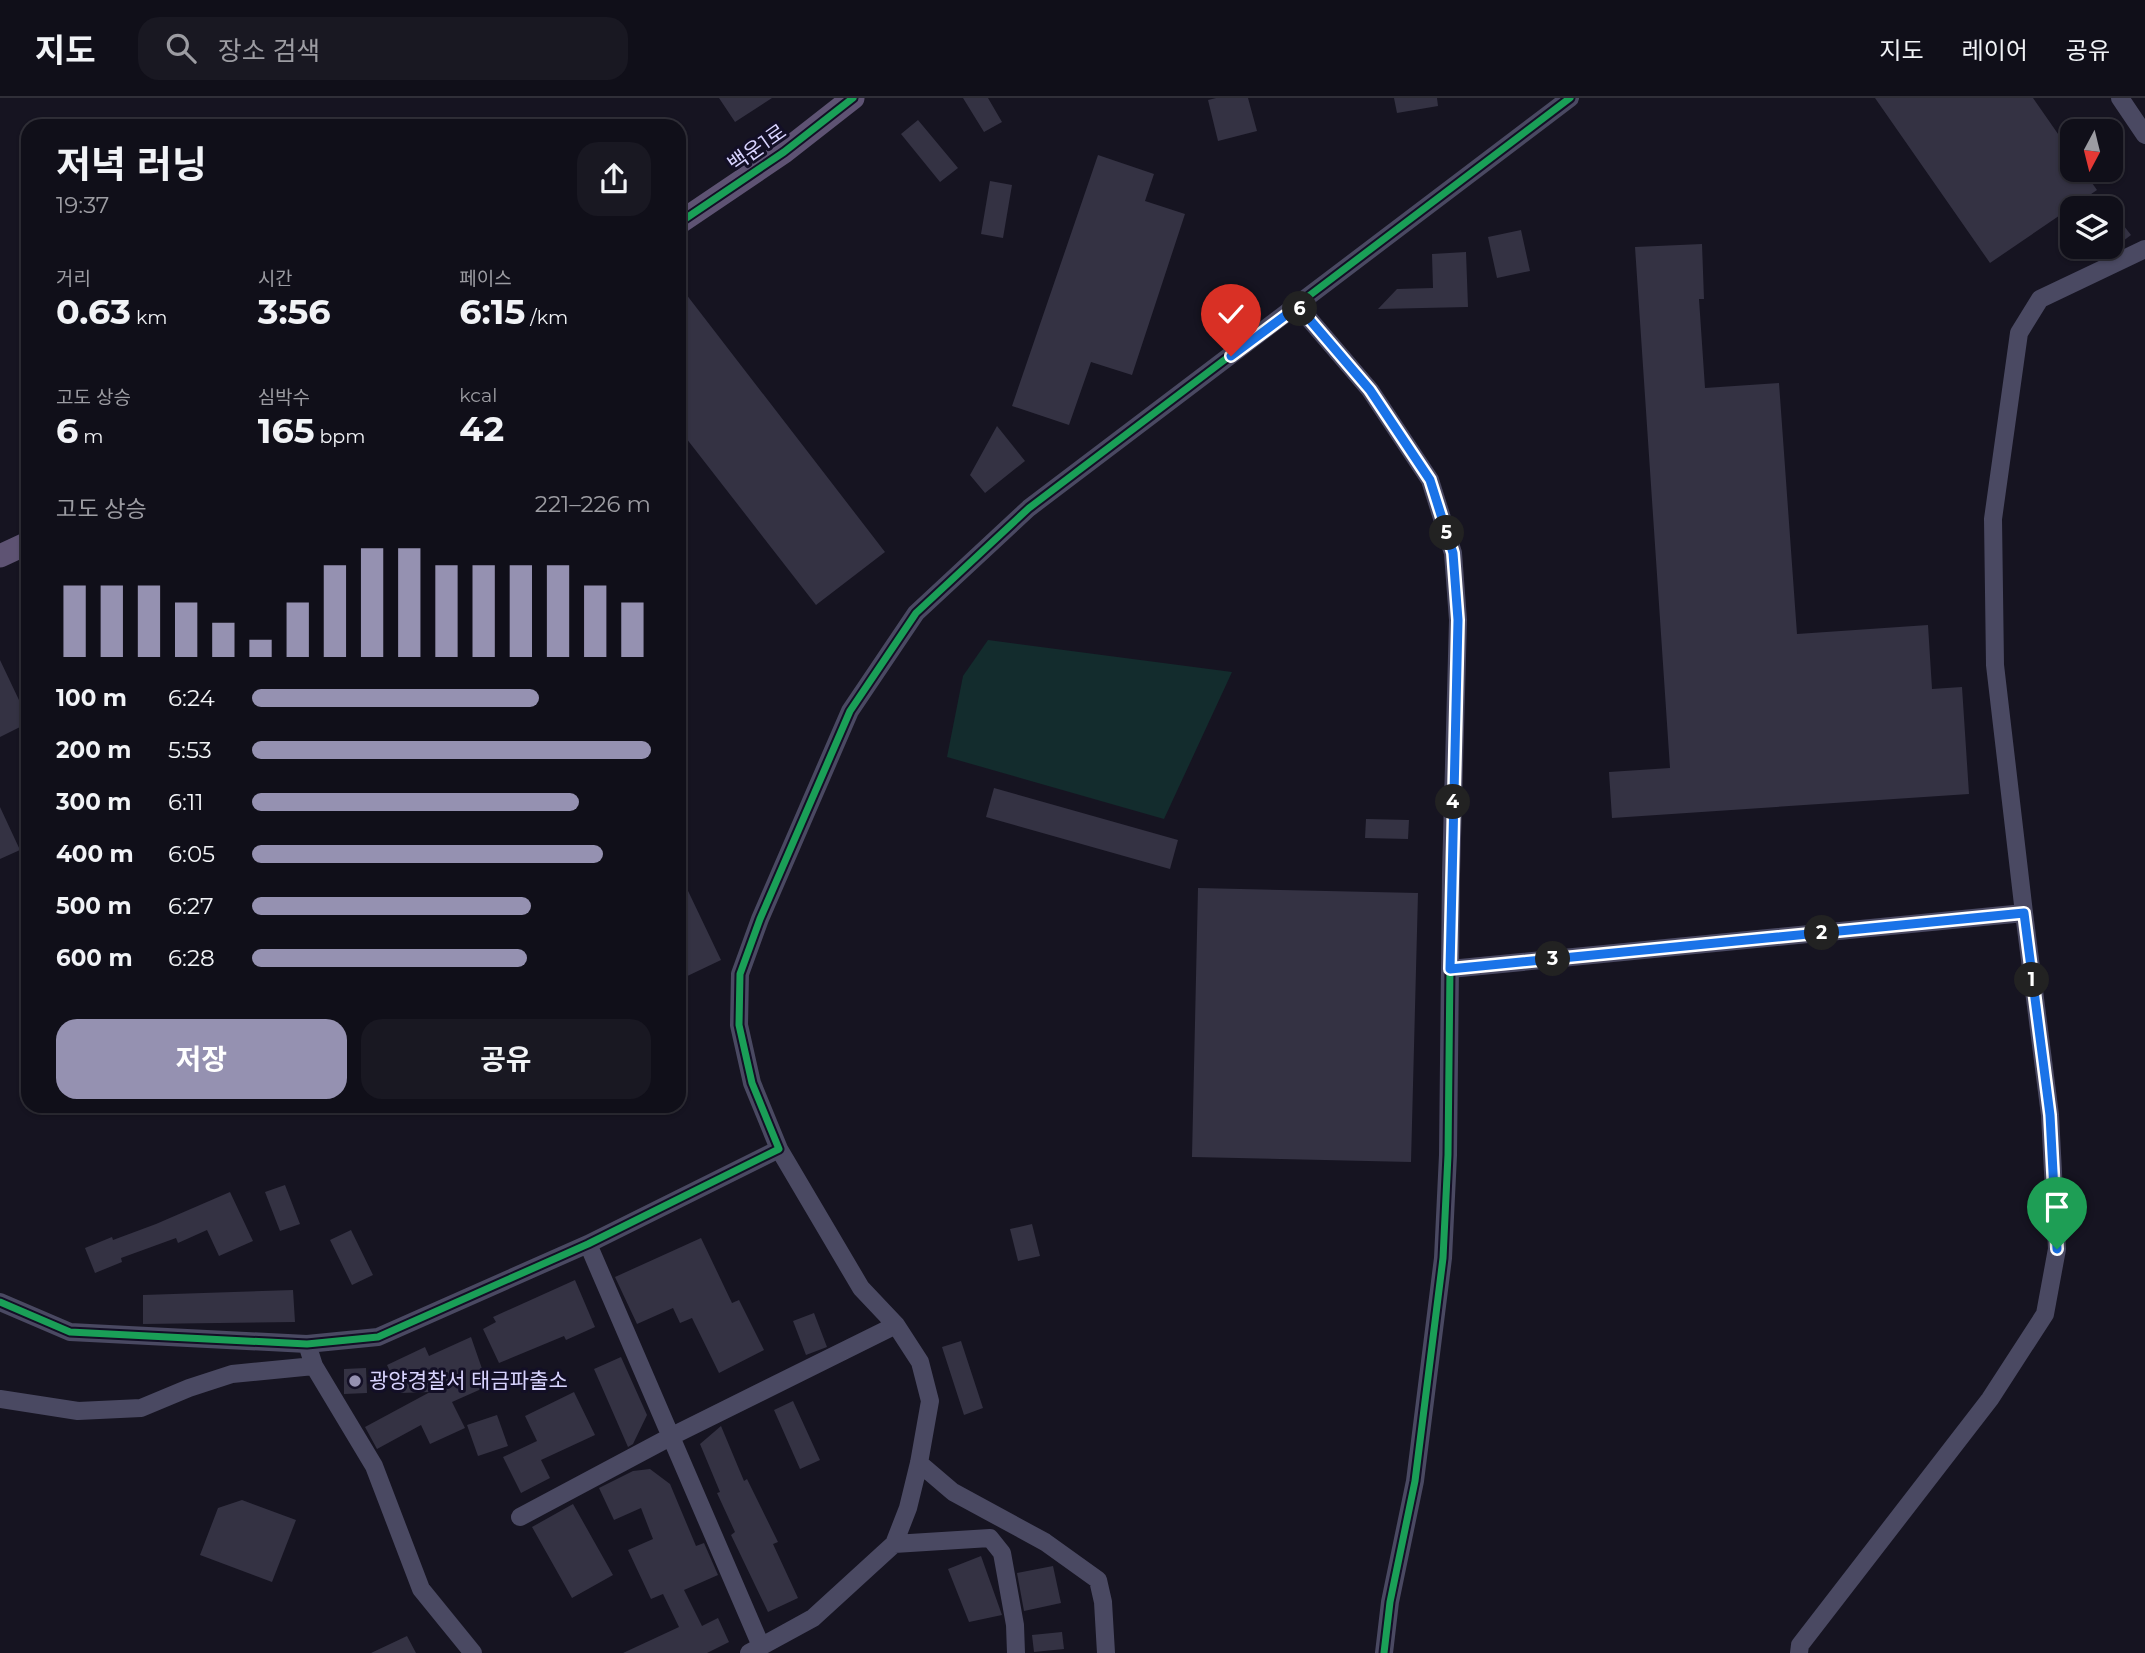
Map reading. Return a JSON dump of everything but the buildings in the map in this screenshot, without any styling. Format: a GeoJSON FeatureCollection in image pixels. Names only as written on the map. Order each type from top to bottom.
{"type":"FeatureCollection","features":[{"type":"Feature","properties":{"kind":"main road","name":"백운1로"},"geometry":{"type":"LineString","coordinates":[[686,218],[784,152],[853,98]]}},
{"type":"Feature","properties":{"kind":"main road"},"geometry":{"type":"LineString","coordinates":[[0,556],[21,546]]}},
{"type":"Feature","properties":{"kind":"street"},"geometry":{"type":"LineString","coordinates":[[588,1244],[672,1436],[755,1650],[813,1618],[894,1544],[908,1508],[930,1401],[920,1362],[896,1325],[861,1288],[779,1149],[752,1083],[739,1025],[740,974],[760,919],[850,711],[916,613],[1029,508],[1570,98]]}},
{"type":"Feature","properties":{"kind":"street"},"geometry":{"type":"LineString","coordinates":[[2120,98],[2145,135]]}},
{"type":"Feature","properties":{"kind":"street"},"geometry":{"type":"LineString","coordinates":[[1799,1653],[1800,1645],[1990,1399],[2045,1314],[2057,1249],[2050,1115],[1995,665],[1993,519],[2020,333],[2039,299],[2145,249]]}},
{"type":"Feature","properties":{"kind":"street"},"geometry":{"type":"LineString","coordinates":[[1298,306],[1370,390],[1430,480],[1453,553],[1458,620],[1448,1155],[1443,1258],[1415,1481],[1390,1602],[1384,1653]]}},
{"type":"Feature","properties":{"kind":"street"},"geometry":{"type":"LineString","coordinates":[[1450,969],[2024,913]]}},
{"type":"Feature","properties":{"kind":"street"},"geometry":{"type":"LineString","coordinates":[[0,1302],[70,1332],[307,1344],[378,1337],[588,1244],[779,1149]]}},
{"type":"Feature","properties":{"kind":"street"},"geometry":{"type":"LineString","coordinates":[[520,1517],[672,1436],[896,1325]]}},
{"type":"Feature","properties":{"kind":"street"},"geometry":{"type":"LineString","coordinates":[[307,1344],[314,1366],[374,1466],[421,1589],[473,1653]]}},
{"type":"Feature","properties":{"kind":"street"},"geometry":{"type":"LineString","coordinates":[[0,1399],[78,1411],[141,1408],[232,1374],[314,1366]]}},
{"type":"Feature","properties":{"kind":"street"},"geometry":{"type":"LineString","coordinates":[[919,1463],[953,1492],[1045,1542],[1098,1580],[1103,1602],[1105,1653]]}},
{"type":"Feature","properties":{"kind":"street"},"geometry":{"type":"LineString","coordinates":[[894,1544],[990,1538],[1002,1553],[1015,1625],[1016,1653]]}},
{"type":"Feature","properties":{"kind":"green space"},"geometry":{"type":"Polygon","coordinates":[[[988,640],[1232,672],[1164,819],[947,757],[963,676],[988,640]]]}},
{"type":"Feature","properties":{"kind":"cycle path"},"geometry":{"type":"LineString","coordinates":[[686,218],[784,152],[853,98]]}},
{"type":"Feature","properties":{"kind":"cycle path"},"geometry":{"type":"LineString","coordinates":[[0,1302],[70,1332],[307,1344],[378,1337],[588,1244],[779,1149],[752,1083],[739,1025],[740,974],[760,919],[850,711],[916,613],[1029,508],[1570,98]]}},
{"type":"Feature","properties":{"kind":"cycle path"},"geometry":{"type":"LineString","coordinates":[[1298,306],[1370,390],[1430,480],[1453,553],[1458,620],[1451,874],[1448,1155],[1443,1258],[1415,1481],[1390,1602],[1384,1653]]}},
{"type":"Feature","properties":{"kind":"place","name":"광양경찰서 태금파출소"},"geometry":{"type":"Point","coordinates":[355,1381]}},
{"type":"Feature","properties":{"kind":"route"},"geometry":{"type":"LineString","coordinates":[[1231,356],[1298,306],[1370,390],[1430,480],[1453,553],[1458,620],[1450,969],[2024,913],[2050,1115],[2057,1249]]}}]}
